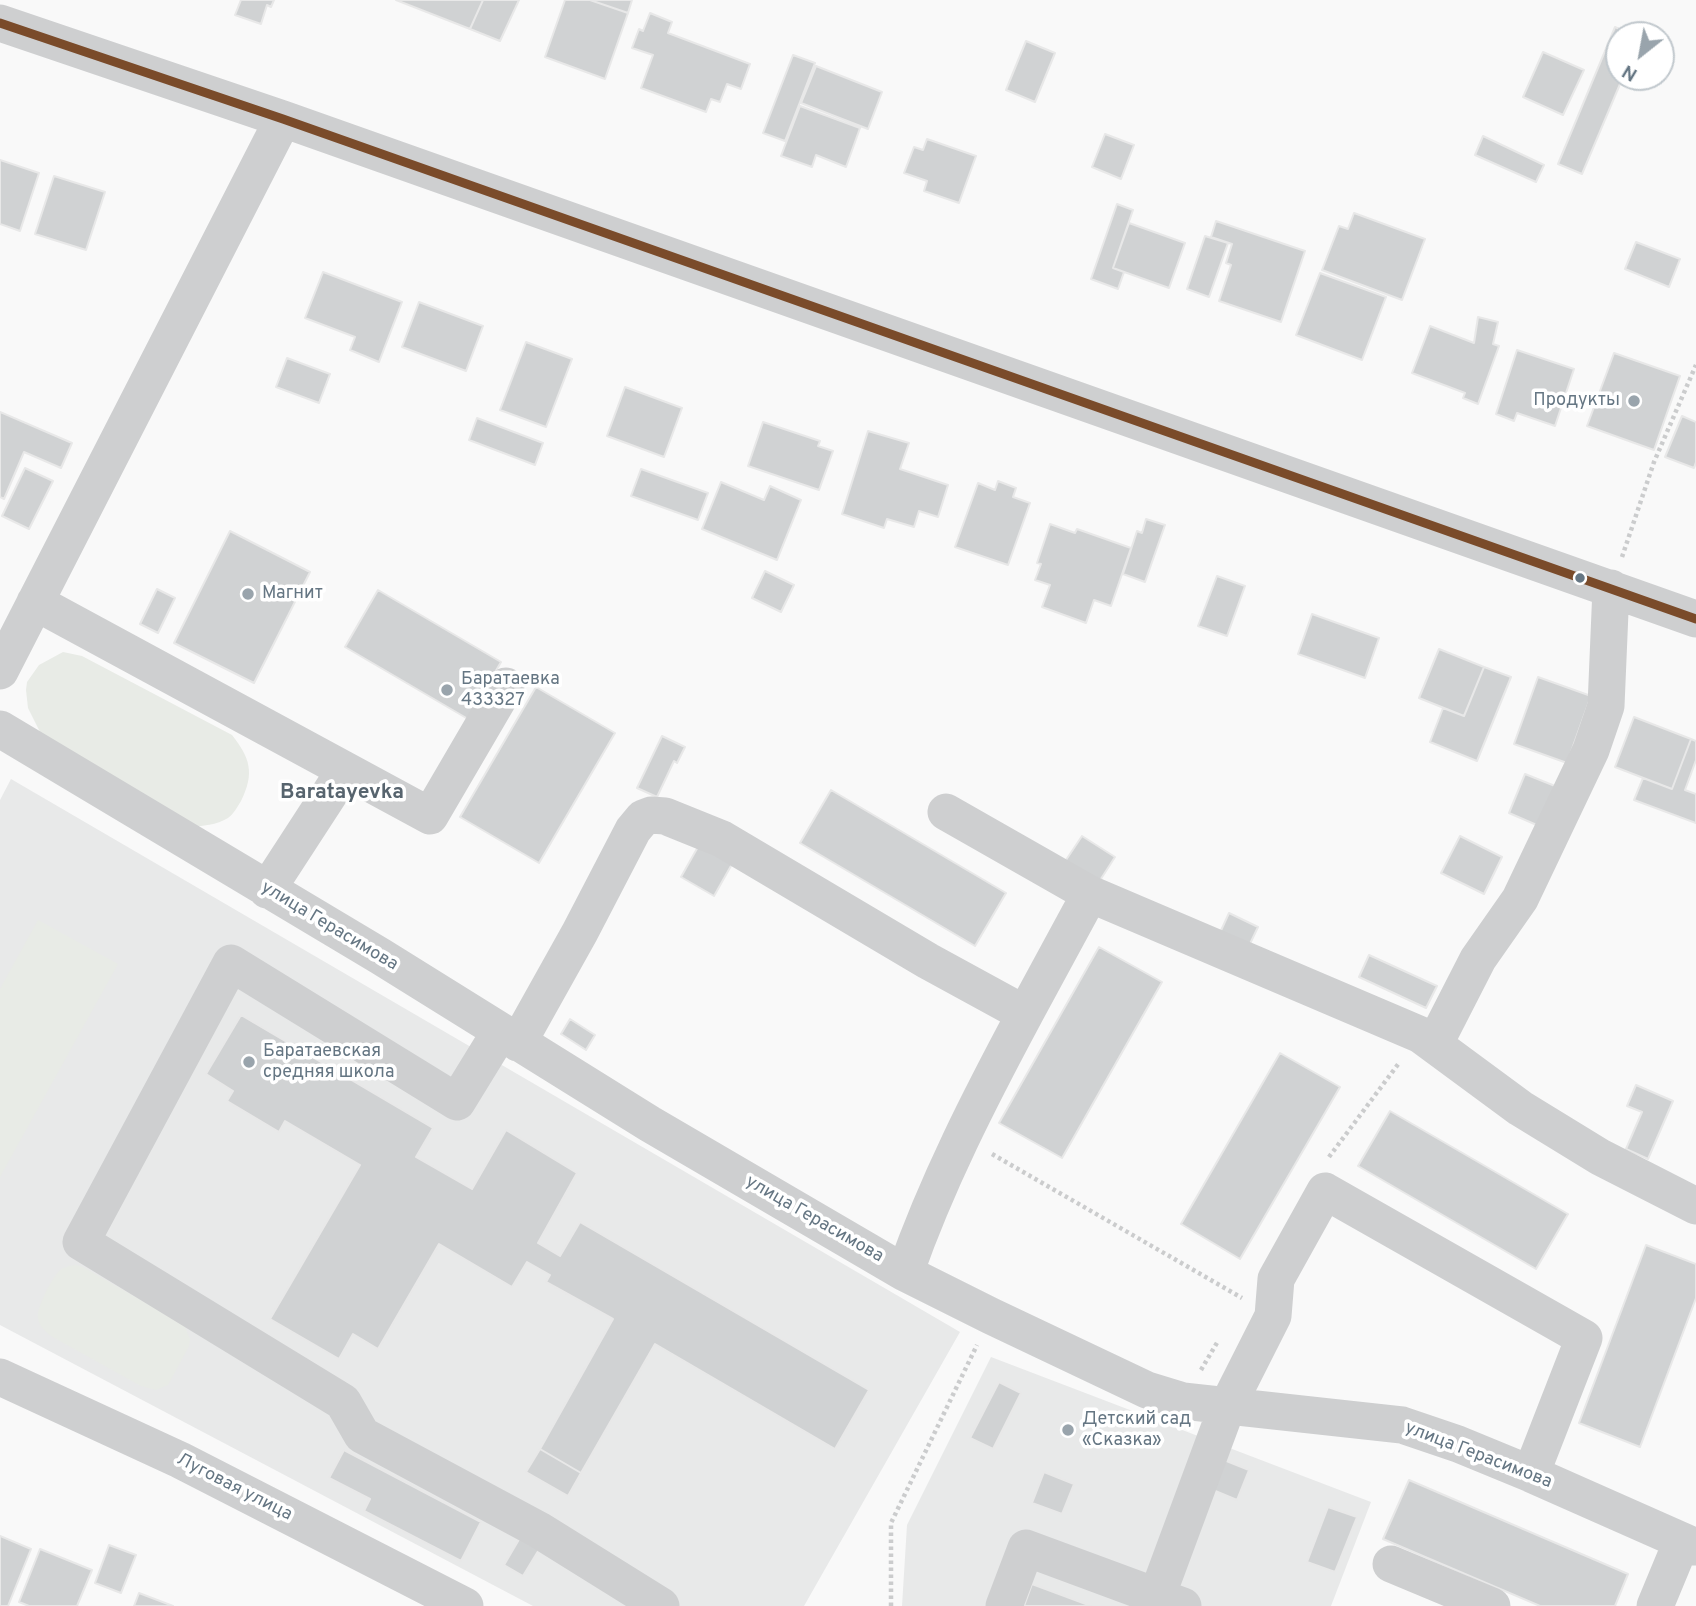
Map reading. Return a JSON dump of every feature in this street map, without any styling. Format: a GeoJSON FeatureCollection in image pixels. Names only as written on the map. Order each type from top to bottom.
{"type":"FeatureCollection","features":[{"type":"Feature","properties":{"kind":"street"},"geometry":{"type":"LineString","coordinates":[[0,23],[283,120],[1696,620]]}},
{"type":"Feature","properties":{"kind":"street"},"geometry":{"type":"LineString","coordinates":[[0,671],[20,612],[283,120]]}},
{"type":"Feature","properties":{"kind":"street"},"geometry":{"type":"LineString","coordinates":[[1435,1044],[1478,959],[1520,899],[1591,750],[1606,706],[1611,588]]}},
{"type":"Feature","properties":{"kind":"street"},"geometry":{"type":"LineString","coordinates":[[20,612],[345,770],[430,816],[506,686]]}},
{"type":"Feature","properties":{"kind":"street","name":"улица Герасимова"},"geometry":{"type":"LineString","coordinates":[[0,729],[380,956],[650,1124],[905,1273],[991,1316],[1147,1390],[1183,1401],[1402,1425],[1458,1444],[1531,1474],[1689,1544]]}},
{"type":"Feature","properties":{"kind":"street"},"geometry":{"type":"LineString","coordinates":[[267,890],[345,770]]}},
{"type":"Feature","properties":{"kind":"street"},"geometry":{"type":"LineString","coordinates":[[946,812],[1090,894],[1421,1035],[1520,1108],[1600,1157],[1696,1206]]}},
{"type":"Feature","properties":{"kind":"street"},"geometry":{"type":"LineString","coordinates":[[661,1606],[539,1530],[362,1435],[343,1402],[81,1242],[231,963],[457,1102],[509,1038],[580,932],[633,830],[643,818],[651,815],[665,816],[722,839],[928,961],[1025,1014]]}},
{"type":"Feature","properties":{"kind":"street"},"geometry":{"type":"LineString","coordinates":[[905,1273],[925,1216],[960,1136],[1090,894]]}},
{"type":"Feature","properties":{"kind":"street"},"geometry":{"type":"LineString","coordinates":[[1004,1606],[1026,1548],[1170,1601],[1227,1407],[1273,1316],[1276,1279],[1325,1191],[1584,1338],[1531,1474]]}},
{"type":"Feature","properties":{"kind":"street","name":"Луговая улица"},"geometry":{"type":"LineString","coordinates":[[0,1377],[180,1460],[465,1606]]}},
{"type":"Feature","properties":{"kind":"street"},"geometry":{"type":"LineString","coordinates":[[1655,1606],[1689,1544]]}},
{"type":"Feature","properties":{"kind":"street"},"geometry":{"type":"LineString","coordinates":[[1391,1564],[1492,1606]]}},
{"type":"Feature","properties":{"kind":"path"},"geometry":{"type":"LineString","coordinates":[[1611,588],[1654,462],[1696,365]]}},
{"type":"Feature","properties":{"kind":"path"},"geometry":{"type":"LineString","coordinates":[[960,1136],[1273,1316]]}},
{"type":"Feature","properties":{"kind":"path"},"geometry":{"type":"LineString","coordinates":[[891,1606],[891,1523],[991,1316]]}},
{"type":"Feature","properties":{"kind":"shaded area"},"geometry":{"type":"Polygon","coordinates":[[[63,652],[82,656],[232,735],[243,751],[249,774],[241,801],[232,815],[214,824],[190,827],[43,738],[28,708],[27,682],[39,665],[63,652]]]}},
{"type":"Feature","properties":{"kind":"shaded area","name":"Баратаевская средняя школа"},"geometry":{"type":"Polygon","coordinates":[[[11,779],[960,1332],[804,1606],[533,1606],[0,1325],[0,800],[11,779]]]}},
{"type":"Feature","properties":{"kind":"shaded area"},"geometry":{"type":"Polygon","coordinates":[[[38,920],[118,964],[0,1177],[0,989],[38,920]]]}},
{"type":"Feature","properties":{"kind":"shaded area"},"geometry":{"type":"Polygon","coordinates":[[[75,1265],[83,1267],[184,1325],[190,1339],[189,1346],[168,1385],[156,1390],[141,1386],[51,1336],[43,1328],[38,1314],[49,1287],[59,1271],[75,1265]]]}},
{"type":"Feature","properties":{"kind":"shaded area","name":"Детский сад «Сказка»"},"geometry":{"type":"Polygon","coordinates":[[[991,1357],[1371,1502],[1331,1606],[902,1606],[907,1525],[991,1357]]]}},
{"type":"Feature","properties":{"kind":"building"},"geometry":{"type":"Polygon","coordinates":[[[241,0],[274,0],[271,7],[267,5],[261,24],[235,15],[241,0]]]}},
{"type":"Feature","properties":{"kind":"building"},"geometry":{"type":"Polygon","coordinates":[[[396,0],[483,0],[470,29],[396,0]]]}},
{"type":"Feature","properties":{"kind":"building"},"geometry":{"type":"Polygon","coordinates":[[[483,0],[519,0],[500,41],[470,29],[483,0]]]}},
{"type":"Feature","properties":{"kind":"building"},"geometry":{"type":"Polygon","coordinates":[[[565,0],[590,0],[628,13],[605,79],[545,57],[565,0]]]}},
{"type":"Feature","properties":{"kind":"building"},"geometry":{"type":"Polygon","coordinates":[[[590,0],[632,0],[628,13],[590,0]]]}},
{"type":"Feature","properties":{"kind":"building"},"geometry":{"type":"Polygon","coordinates":[[[650,13],[672,22],[668,33],[750,64],[741,89],[727,84],[720,102],[711,99],[706,112],[641,88],[653,55],[632,48],[639,29],[643,31],[650,13]]]}},
{"type":"Feature","properties":{"kind":"building"},"geometry":{"type":"Polygon","coordinates":[[[1026,41],[1055,53],[1035,102],[1006,90],[1026,41]]]}},
{"type":"Feature","properties":{"kind":"building"},"geometry":{"type":"Polygon","coordinates":[[[1605,51],[1605,91],[1617,91],[1582,174],[1558,164],[1605,51]]]}},
{"type":"Feature","properties":{"kind":"building"},"geometry":{"type":"Polygon","coordinates":[[[1543,52],[1584,70],[1563,115],[1523,97],[1543,52]]]}},
{"type":"Feature","properties":{"kind":"building"},"geometry":{"type":"Polygon","coordinates":[[[793,55],[815,63],[785,141],[763,133],[793,55]]]}},
{"type":"Feature","properties":{"kind":"building"},"geometry":{"type":"Polygon","coordinates":[[[816,66],[882,92],[868,129],[801,103],[816,66]]]}},
{"type":"Feature","properties":{"kind":"building"},"geometry":{"type":"Polygon","coordinates":[[[800,106],[860,128],[846,167],[816,155],[812,167],[781,156],[800,106]]]}},
{"type":"Feature","properties":{"kind":"building"},"geometry":{"type":"Polygon","coordinates":[[[1105,134],[1134,145],[1121,179],[1092,167],[1105,134]]]}},
{"type":"Feature","properties":{"kind":"building"},"geometry":{"type":"Polygon","coordinates":[[[1483,136],[1544,165],[1536,182],[1475,155],[1483,136]]]}},
{"type":"Feature","properties":{"kind":"building"},"geometry":{"type":"Polygon","coordinates":[[[927,139],[976,156],[959,203],[924,191],[927,181],[904,173],[914,147],[923,150],[927,139]]]}},
{"type":"Feature","properties":{"kind":"building"},"geometry":{"type":"Polygon","coordinates":[[[0,160],[39,173],[20,231],[0,224],[0,160]]]}},
{"type":"Feature","properties":{"kind":"building"},"geometry":{"type":"Polygon","coordinates":[[[54,176],[105,192],[86,250],[35,234],[54,176]]]}},
{"type":"Feature","properties":{"kind":"building"},"geometry":{"type":"Polygon","coordinates":[[[1117,204],[1133,210],[1113,268],[1124,272],[1118,289],[1091,279],[1117,204]]]}},
{"type":"Feature","properties":{"kind":"building"},"geometry":{"type":"Polygon","coordinates":[[[1354,213],[1425,239],[1402,300],[1322,270],[1339,226],[1348,229],[1354,213]]]}},
{"type":"Feature","properties":{"kind":"building"},"geometry":{"type":"Polygon","coordinates":[[[1216,221],[1305,251],[1281,322],[1219,301],[1231,265],[1226,263],[1232,244],[1211,237],[1216,221]]]}},
{"type":"Feature","properties":{"kind":"building"},"geometry":{"type":"Polygon","coordinates":[[[1129,223],[1185,243],[1169,288],[1113,268],[1129,223]]]}},
{"type":"Feature","properties":{"kind":"building"},"geometry":{"type":"Polygon","coordinates":[[[1205,236],[1228,243],[1209,297],[1187,289],[1205,236]]]}},
{"type":"Feature","properties":{"kind":"building"},"geometry":{"type":"Polygon","coordinates":[[[1636,242],[1680,259],[1669,287],[1625,269],[1636,242]]]}},
{"type":"Feature","properties":{"kind":"building"},"geometry":{"type":"Polygon","coordinates":[[[323,272],[402,302],[379,362],[350,350],[355,337],[305,318],[323,272]]]}},
{"type":"Feature","properties":{"kind":"building"},"geometry":{"type":"Polygon","coordinates":[[[1320,273],[1386,297],[1362,360],[1296,335],[1320,273]]]}},
{"type":"Feature","properties":{"kind":"building"},"geometry":{"type":"Polygon","coordinates":[[[419,302],[483,326],[466,371],[402,347],[419,302]]]}},
{"type":"Feature","properties":{"kind":"building"},"geometry":{"type":"Polygon","coordinates":[[[1478,317],[1498,322],[1493,344],[1499,346],[1478,404],[1463,398],[1465,393],[1412,373],[1430,326],[1474,343],[1478,317]]]}},
{"type":"Feature","properties":{"kind":"building"},"geometry":{"type":"Polygon","coordinates":[[[526,342],[572,359],[546,427],[500,410],[526,342]]]}},
{"type":"Feature","properties":{"kind":"building"},"geometry":{"type":"Polygon","coordinates":[[[1517,350],[1574,369],[1555,426],[1517,413],[1514,421],[1496,414],[1517,350]]]}},
{"type":"Feature","properties":{"kind":"building","name":"Продукты"},"geometry":{"type":"Polygon","coordinates":[[[1614,353],[1680,376],[1654,450],[1587,426],[1614,353]]]}},
{"type":"Feature","properties":{"kind":"building"},"geometry":{"type":"Polygon","coordinates":[[[287,358],[330,374],[319,403],[276,387],[287,358]]]}},
{"type":"Feature","properties":{"kind":"building"},"geometry":{"type":"Polygon","coordinates":[[[625,387],[682,408],[664,457],[607,436],[625,387]]]}},
{"type":"Feature","properties":{"kind":"building"},"geometry":{"type":"Polygon","coordinates":[[[0,412],[72,443],[61,468],[24,452],[4,499],[0,497],[0,412]]]}},
{"type":"Feature","properties":{"kind":"building"},"geometry":{"type":"Polygon","coordinates":[[[1682,416],[1696,422],[1694,468],[1665,457],[1682,416]]]}},
{"type":"Feature","properties":{"kind":"building"},"geometry":{"type":"Polygon","coordinates":[[[477,418],[543,443],[535,465],[469,440],[477,418]]]}},
{"type":"Feature","properties":{"kind":"building"},"geometry":{"type":"Polygon","coordinates":[[[763,422],[820,441],[818,446],[833,451],[819,490],[748,466],[763,422]]]}},
{"type":"Feature","properties":{"kind":"building"},"geometry":{"type":"Polygon","coordinates":[[[868,431],[909,443],[900,469],[948,485],[938,517],[919,511],[914,527],[887,519],[884,528],[842,514],[868,431]]]}},
{"type":"Feature","properties":{"kind":"building"},"geometry":{"type":"Polygon","coordinates":[[[25,468],[53,481],[29,529],[2,516],[25,468]]]}},
{"type":"Feature","properties":{"kind":"building"},"geometry":{"type":"Polygon","coordinates":[[[641,469],[708,493],[698,520],[631,496],[641,469]]]}},
{"type":"Feature","properties":{"kind":"building"},"geometry":{"type":"Polygon","coordinates":[[[998,481],[1016,488],[1013,497],[1030,503],[1008,565],[955,547],[978,483],[995,490],[998,481]]]}},
{"type":"Feature","properties":{"kind":"building"},"geometry":{"type":"Polygon","coordinates":[[[721,482],[764,500],[770,486],[801,500],[777,560],[702,529],[721,482]]]}},
{"type":"Feature","properties":{"kind":"building"},"geometry":{"type":"Polygon","coordinates":[[[1146,519],[1165,525],[1145,582],[1123,574],[1137,531],[1142,533],[1146,519]]]}},
{"type":"Feature","properties":{"kind":"building"},"geometry":{"type":"Polygon","coordinates":[[[1050,524],[1075,533],[1077,529],[1131,548],[1111,606],[1094,600],[1086,623],[1042,607],[1050,585],[1035,580],[1041,564],[1037,563],[1050,524]]]}},
{"type":"Feature","properties":{"kind":"building","name":"Магнит"},"geometry":{"type":"Polygon","coordinates":[[[230,531],[310,572],[254,683],[174,643],[230,531]]]}},
{"type":"Feature","properties":{"kind":"building"},"geometry":{"type":"Polygon","coordinates":[[[765,571],[794,585],[781,612],[752,598],[765,571]]]}},
{"type":"Feature","properties":{"kind":"building"},"geometry":{"type":"Polygon","coordinates":[[[1217,576],[1245,586],[1227,636],[1198,626],[1217,576]]]}},
{"type":"Feature","properties":{"kind":"building"},"geometry":{"type":"Polygon","coordinates":[[[157,589],[175,598],[158,633],[140,624],[157,589]]]}},
{"type":"Feature","properties":{"kind":"building"},"geometry":{"type":"Polygon","coordinates":[[[378,590],[501,662],[468,719],[345,647],[378,590]]]}},
{"type":"Feature","properties":{"kind":"building"},"geometry":{"type":"Polygon","coordinates":[[[1312,614],[1379,638],[1365,678],[1298,654],[1312,614]]]}},
{"type":"Feature","properties":{"kind":"building"},"geometry":{"type":"Polygon","coordinates":[[[1439,649],[1484,667],[1464,716],[1419,698],[1439,649]]]}},
{"type":"Feature","properties":{"kind":"building"},"geometry":{"type":"Polygon","coordinates":[[[1484,667],[1511,677],[1477,761],[1430,742],[1443,708],[1464,716],[1484,667]]]}},
{"type":"Feature","properties":{"kind":"building"},"geometry":{"type":"Polygon","coordinates":[[[1538,677],[1591,696],[1567,763],[1514,744],[1538,677]]]}},
{"type":"Feature","properties":{"kind":"building"},"geometry":{"type":"Polygon","coordinates":[[[536,687],[615,733],[539,863],[460,817],[536,687]]]}},
{"type":"Feature","properties":{"kind":"building"},"geometry":{"type":"Polygon","coordinates":[[[1634,717],[1691,739],[1672,789],[1615,767],[1634,717]]]}},
{"type":"Feature","properties":{"kind":"building"},"geometry":{"type":"Polygon","coordinates":[[[662,736],[685,747],[677,763],[674,761],[657,797],[637,788],[662,736]]]}},
{"type":"Feature","properties":{"kind":"building"},"geometry":{"type":"Polygon","coordinates":[[[1691,739],[1696,741],[1696,760],[1685,790],[1696,794],[1696,823],[1634,800],[1643,778],[1672,789],[1691,739]]]}},
{"type":"Feature","properties":{"kind":"building"},"geometry":{"type":"Polygon","coordinates":[[[1525,774],[1555,786],[1539,826],[1509,813],[1525,774]]]}},
{"type":"Feature","properties":{"kind":"building"},"geometry":{"type":"Polygon","coordinates":[[[831,790],[1006,893],[975,946],[800,843],[831,790]]]}},
{"type":"Feature","properties":{"kind":"building"},"geometry":{"type":"Polygon","coordinates":[[[1082,836],[1115,857],[1097,885],[1064,863],[1082,836]]]}},
{"type":"Feature","properties":{"kind":"building"},"geometry":{"type":"Polygon","coordinates":[[[1460,836],[1502,857],[1484,894],[1441,873],[1460,836]]]}},
{"type":"Feature","properties":{"kind":"building"},"geometry":{"type":"Polygon","coordinates":[[[703,838],[736,857],[714,896],[681,877],[703,838]]]}},
{"type":"Feature","properties":{"kind":"building"},"geometry":{"type":"Polygon","coordinates":[[[1229,913],[1258,927],[1247,950],[1218,937],[1229,913]]]}},
{"type":"Feature","properties":{"kind":"building"},"geometry":{"type":"Polygon","coordinates":[[[1099,947],[1162,982],[1062,1158],[999,1123],[1099,947]]]}},
{"type":"Feature","properties":{"kind":"building"},"geometry":{"type":"Polygon","coordinates":[[[1369,955],[1437,986],[1426,1008],[1359,977],[1369,955]]]}},
{"type":"Feature","properties":{"kind":"building"},"geometry":{"type":"Polygon","coordinates":[[[241,1015],[433,1128],[416,1157],[472,1189],[506,1130],[577,1173],[538,1243],[560,1256],[580,1222],[869,1390],[835,1449],[655,1344],[581,1473],[540,1449],[613,1319],[546,1282],[550,1275],[527,1262],[512,1287],[439,1244],[378,1349],[353,1334],[339,1359],[270,1319],[360,1165],[285,1121],[279,1132],[227,1101],[233,1091],[206,1074],[241,1015]]]}},
{"type":"Feature","properties":{"kind":"building"},"geometry":{"type":"Polygon","coordinates":[[[570,1019],[595,1035],[586,1050],[561,1034],[570,1019]]]}},
{"type":"Feature","properties":{"kind":"building"},"geometry":{"type":"Polygon","coordinates":[[[1280,1053],[1340,1087],[1240,1259],[1181,1224],[1280,1053]]]}},
{"type":"Feature","properties":{"kind":"building"},"geometry":{"type":"Polygon","coordinates":[[[1636,1085],[1673,1101],[1648,1159],[1626,1149],[1642,1112],[1627,1106],[1636,1085]]]}},
{"type":"Feature","properties":{"kind":"building"},"geometry":{"type":"Polygon","coordinates":[[[1390,1111],[1568,1214],[1536,1269],[1358,1166],[1390,1111]]]}},
{"type":"Feature","properties":{"kind":"building"},"geometry":{"type":"Polygon","coordinates":[[[1646,1245],[1696,1264],[1696,1298],[1640,1447],[1579,1423],[1646,1245]]]}},
{"type":"Feature","properties":{"kind":"building"},"geometry":{"type":"Polygon","coordinates":[[[999,1382],[1021,1393],[993,1449],[970,1438],[999,1382]]]}},
{"type":"Feature","properties":{"kind":"building"},"geometry":{"type":"Polygon","coordinates":[[[540,1449],[581,1473],[568,1496],[526,1472],[540,1449]]]}},
{"type":"Feature","properties":{"kind":"building"},"geometry":{"type":"Polygon","coordinates":[[[344,1450],[481,1522],[461,1561],[364,1511],[370,1499],[329,1478],[344,1450]]]}},
{"type":"Feature","properties":{"kind":"building"},"geometry":{"type":"Polygon","coordinates":[[[1219,1458],[1249,1470],[1237,1500],[1208,1488],[1219,1458]]]}},
{"type":"Feature","properties":{"kind":"building"},"geometry":{"type":"Polygon","coordinates":[[[1044,1472],[1074,1484],[1062,1514],[1032,1503],[1044,1472]]]}},
{"type":"Feature","properties":{"kind":"building"},"geometry":{"type":"Polygon","coordinates":[[[1409,1480],[1628,1574],[1615,1606],[1540,1606],[1383,1539],[1409,1480]]]}},
{"type":"Feature","properties":{"kind":"building"},"geometry":{"type":"Polygon","coordinates":[[[1328,1507],[1357,1517],[1335,1572],[1307,1562],[1328,1507]]]}},
{"type":"Feature","properties":{"kind":"building"},"geometry":{"type":"Polygon","coordinates":[[[0,1536],[31,1549],[8,1606],[0,1606],[0,1536]]]}},
{"type":"Feature","properties":{"kind":"building"},"geometry":{"type":"Polygon","coordinates":[[[521,1536],[540,1548],[523,1576],[504,1565],[521,1536]]]}},
{"type":"Feature","properties":{"kind":"building"},"geometry":{"type":"Polygon","coordinates":[[[109,1545],[136,1555],[121,1593],[95,1583],[109,1545]]]}},
{"type":"Feature","properties":{"kind":"building"},"geometry":{"type":"Polygon","coordinates":[[[40,1549],[92,1570],[77,1606],[29,1606],[19,1602],[40,1549]]]}},
{"type":"Feature","properties":{"kind":"building"},"geometry":{"type":"Polygon","coordinates":[[[1032,1584],[1091,1606],[1024,1606],[1032,1584]]]}},
{"type":"Feature","properties":{"kind":"building"},"geometry":{"type":"Polygon","coordinates":[[[139,1593],[173,1606],[134,1606],[139,1593]]]}},
{"type":"Feature","properties":{"kind":"transit line"},"geometry":{"type":"LineString","coordinates":[[0,23],[283,119],[1696,619]]}},
{"type":"Feature","properties":{"kind":"place","name":"Продукты"},"geometry":{"type":"Point","coordinates":[1634,401]}},
{"type":"Feature","properties":{"kind":"place","name":"Магнит"},"geometry":{"type":"Point","coordinates":[248,594]}},
{"type":"Feature","properties":{"kind":"place","name":"Баратаевка 433327"},"geometry":{"type":"Point","coordinates":[447,690]}},
{"type":"Feature","properties":{"kind":"place","name":"Баратаевская средняя школа"},"geometry":{"type":"Point","coordinates":[249,1062]}},
{"type":"Feature","properties":{"kind":"place","name":"Детский сад «Сказка»"},"geometry":{"type":"Point","coordinates":[1068,1430]}},
{"type":"Feature","properties":{"kind":"district","name":"Baratayevka"},"geometry":{"type":"Point","coordinates":[342,794]}}]}
